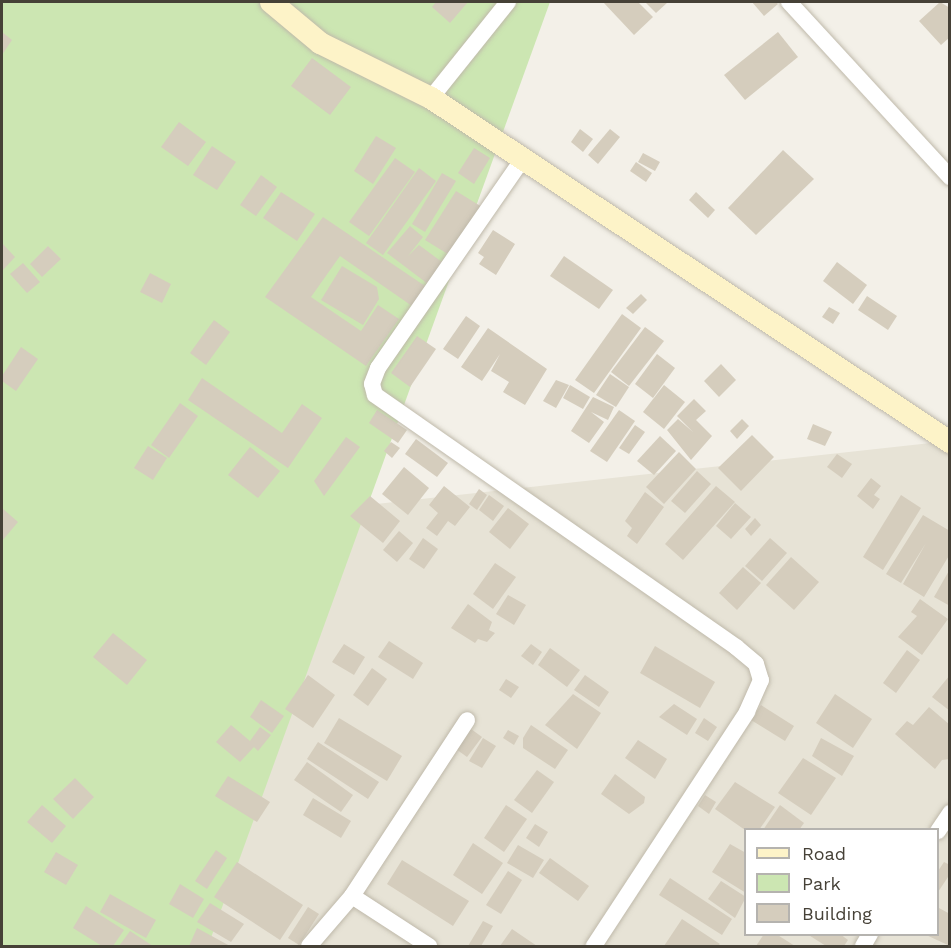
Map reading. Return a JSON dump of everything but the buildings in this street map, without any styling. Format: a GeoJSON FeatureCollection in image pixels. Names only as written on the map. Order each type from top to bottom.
{"type":"FeatureCollection","features":[{"type":"Feature","properties":{"kind":"street"},"geometry":{"type":"LineString","coordinates":[[271,2],[320,43],[430,98],[950,442]]}},
{"type":"Feature","properties":{"kind":"street"},"geometry":{"type":"LineString","coordinates":[[430,98],[508,2]]}},
{"type":"Feature","properties":{"kind":"street"},"geometry":{"type":"LineString","coordinates":[[789,2],[950,177]]}},
{"type":"Feature","properties":{"kind":"street"},"geometry":{"type":"LineString","coordinates":[[522,160],[378,368],[372,384],[375,395],[736,647],[756,664],[761,680],[747,712],[594,946]]}},
{"type":"Feature","properties":{"kind":"street"},"geometry":{"type":"LineString","coordinates":[[309,946],[352,896],[467,720]]}},
{"type":"Feature","properties":{"kind":"street"},"geometry":{"type":"LineString","coordinates":[[939,830],[950,813]]}},
{"type":"Feature","properties":{"kind":"street"},"geometry":{"type":"LineString","coordinates":[[352,896],[429,946]]}},
{"type":"Feature","properties":{"kind":"shaded area"},"geometry":{"type":"Polygon","coordinates":[[[949,441],[949,946],[2,946],[2,597],[22,543],[949,441]]]}},
{"type":"Feature","properties":{"kind":"green space"},"geometry":{"type":"Polygon","coordinates":[[[2,2],[550,2],[208,946],[2,946],[2,2]]]}}]}
